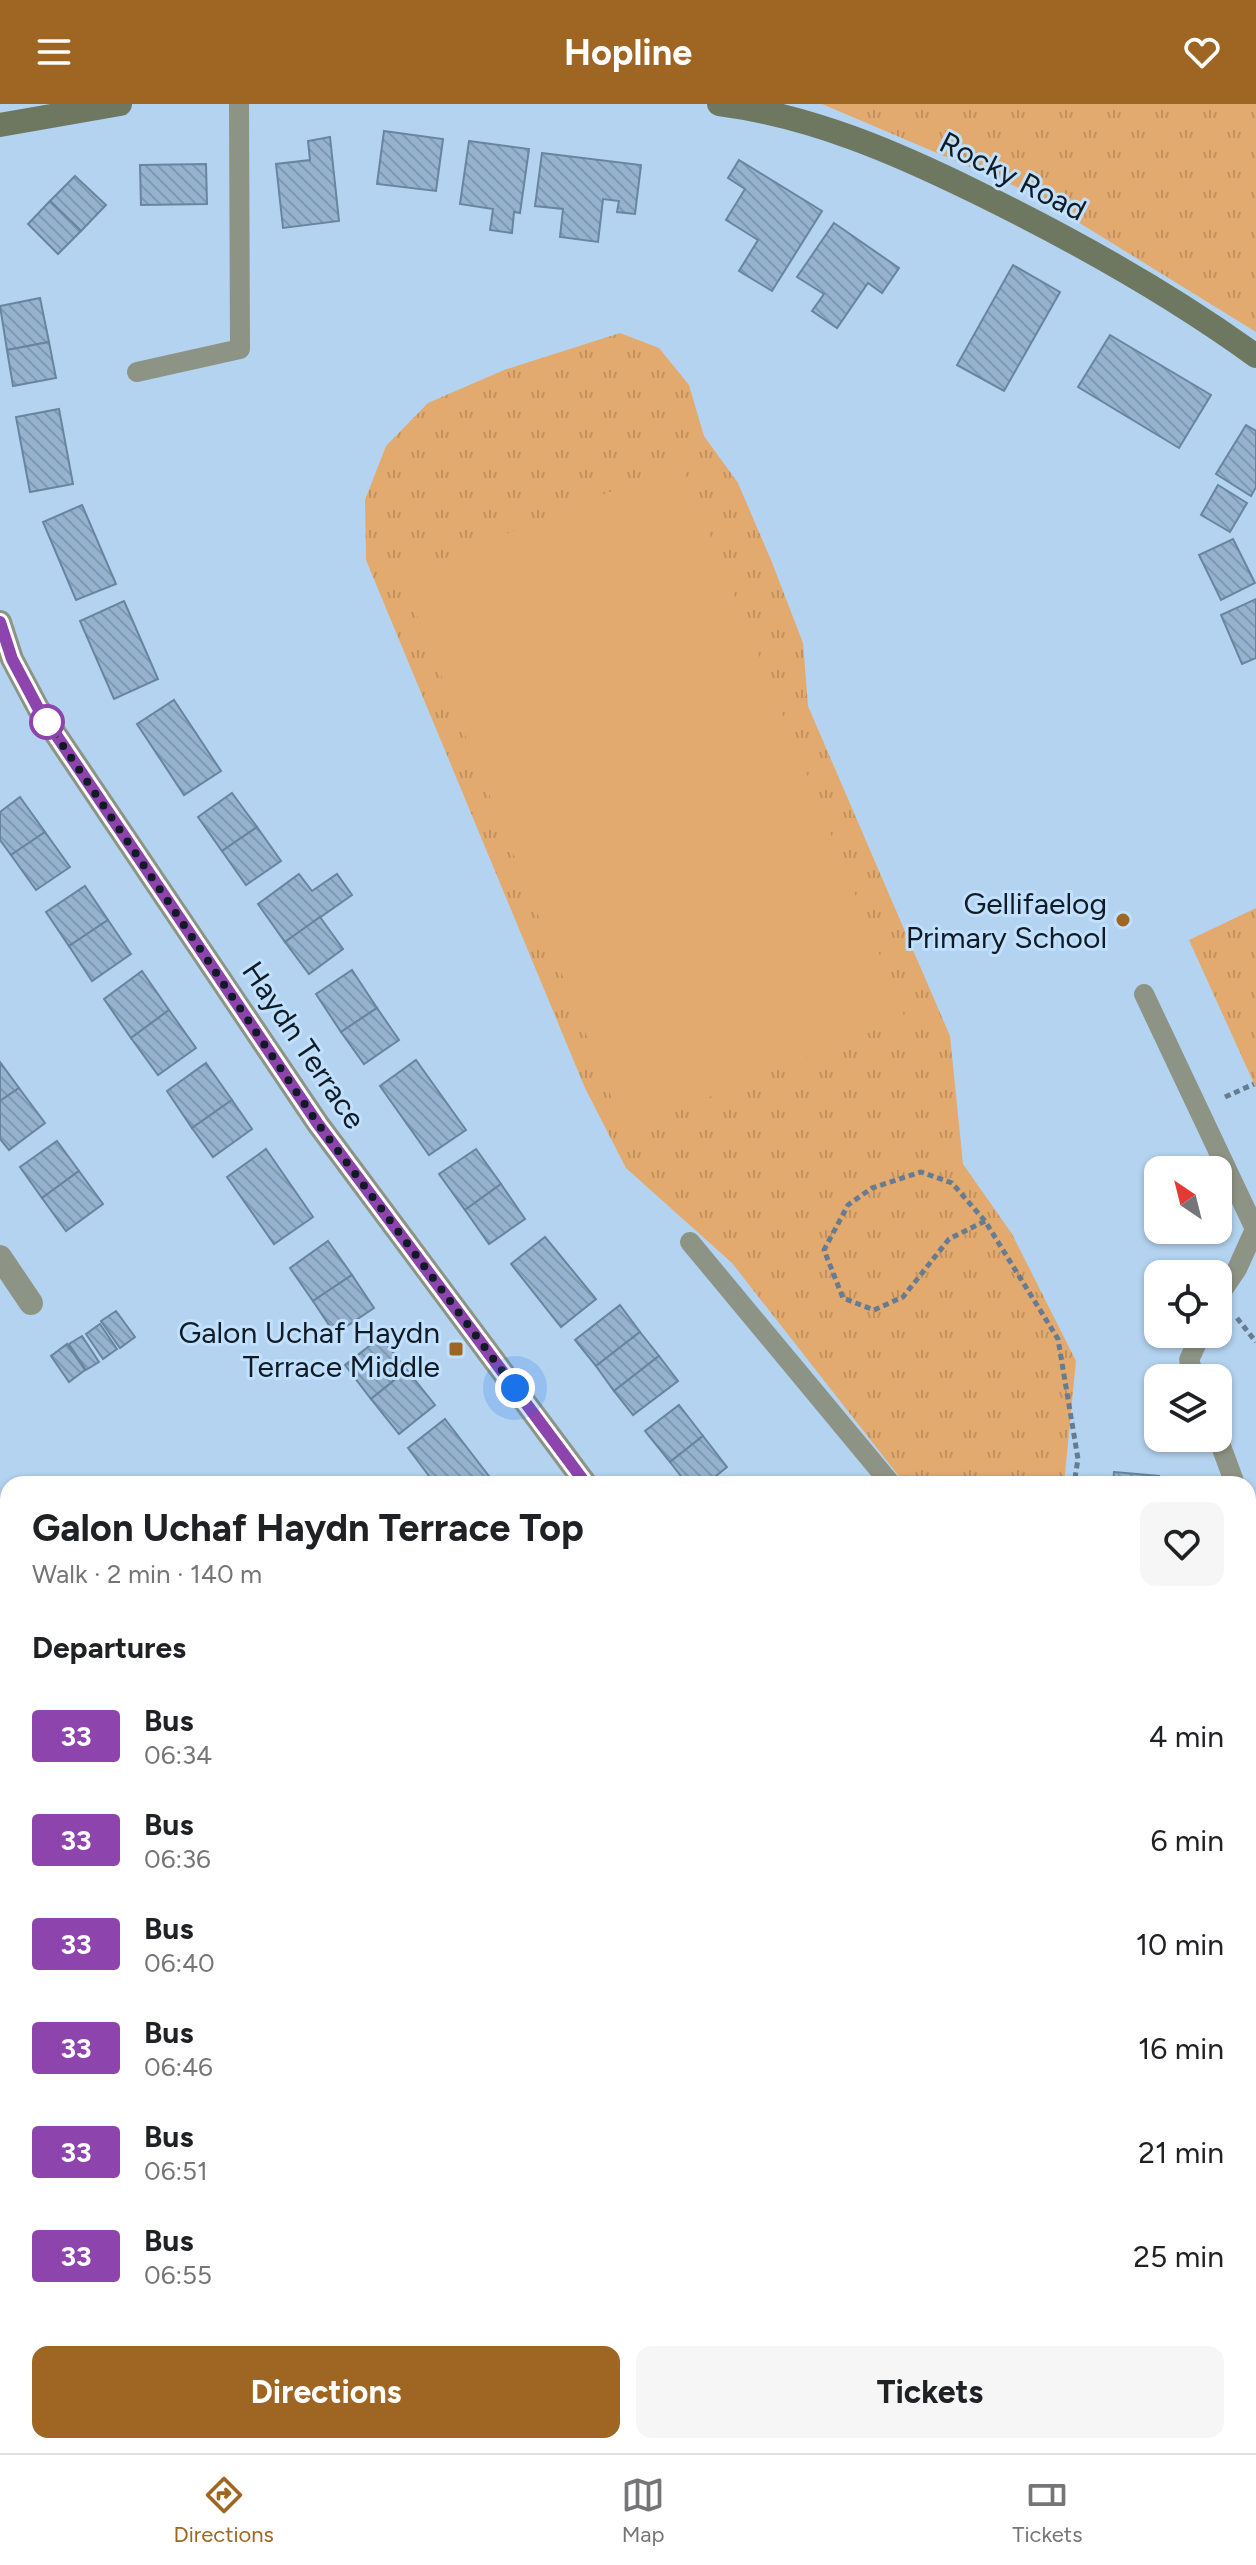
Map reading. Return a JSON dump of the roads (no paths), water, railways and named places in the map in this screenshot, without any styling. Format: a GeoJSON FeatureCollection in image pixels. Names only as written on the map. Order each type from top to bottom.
{"type":"FeatureCollection","features":[{"type":"Feature","properties":{"kind":"street"},"geometry":{"type":"LineString","coordinates":[[0,125],[120,104]]}},
{"type":"Feature","properties":{"kind":"street","name":"Rocky Road"},"geometry":{"type":"LineString","coordinates":[[719,104],[749,108],[841,132],[928,169],[1086,248],[1256,356]]}},
{"type":"Feature","properties":{"kind":"street","name":"Haydn Terrace"},"geometry":{"type":"LineString","coordinates":[[0,622],[6,663],[318,1124],[580,1476]]}},
{"type":"Feature","properties":{"kind":"street"},"geometry":{"type":"LineString","coordinates":[[0,1257],[31,1303]]}},
{"type":"Feature","properties":{"kind":"lane"},"geometry":{"type":"LineString","coordinates":[[137,372],[240,349],[239,104]]}},
{"type":"Feature","properties":{"kind":"lane"},"geometry":{"type":"LineString","coordinates":[[1144,994],[1255,1229],[1232,1281]]}},
{"type":"Feature","properties":{"kind":"lane"},"geometry":{"type":"LineString","coordinates":[[690,1242],[884,1476]]}},
{"type":"Feature","properties":{"kind":"lane"},"geometry":{"type":"LineString","coordinates":[[1223,1452],[1232,1476]]}},
{"type":"Feature","properties":{"kind":"place","name":"Gellifaelog Primary School"},"geometry":{"type":"Point","coordinates":[1123,920]}},
{"type":"Feature","properties":{"kind":"place","name":"Galon Uchaf Haydn Terrace Middle"},"geometry":{"type":"Point","coordinates":[456,1349]}}]}
